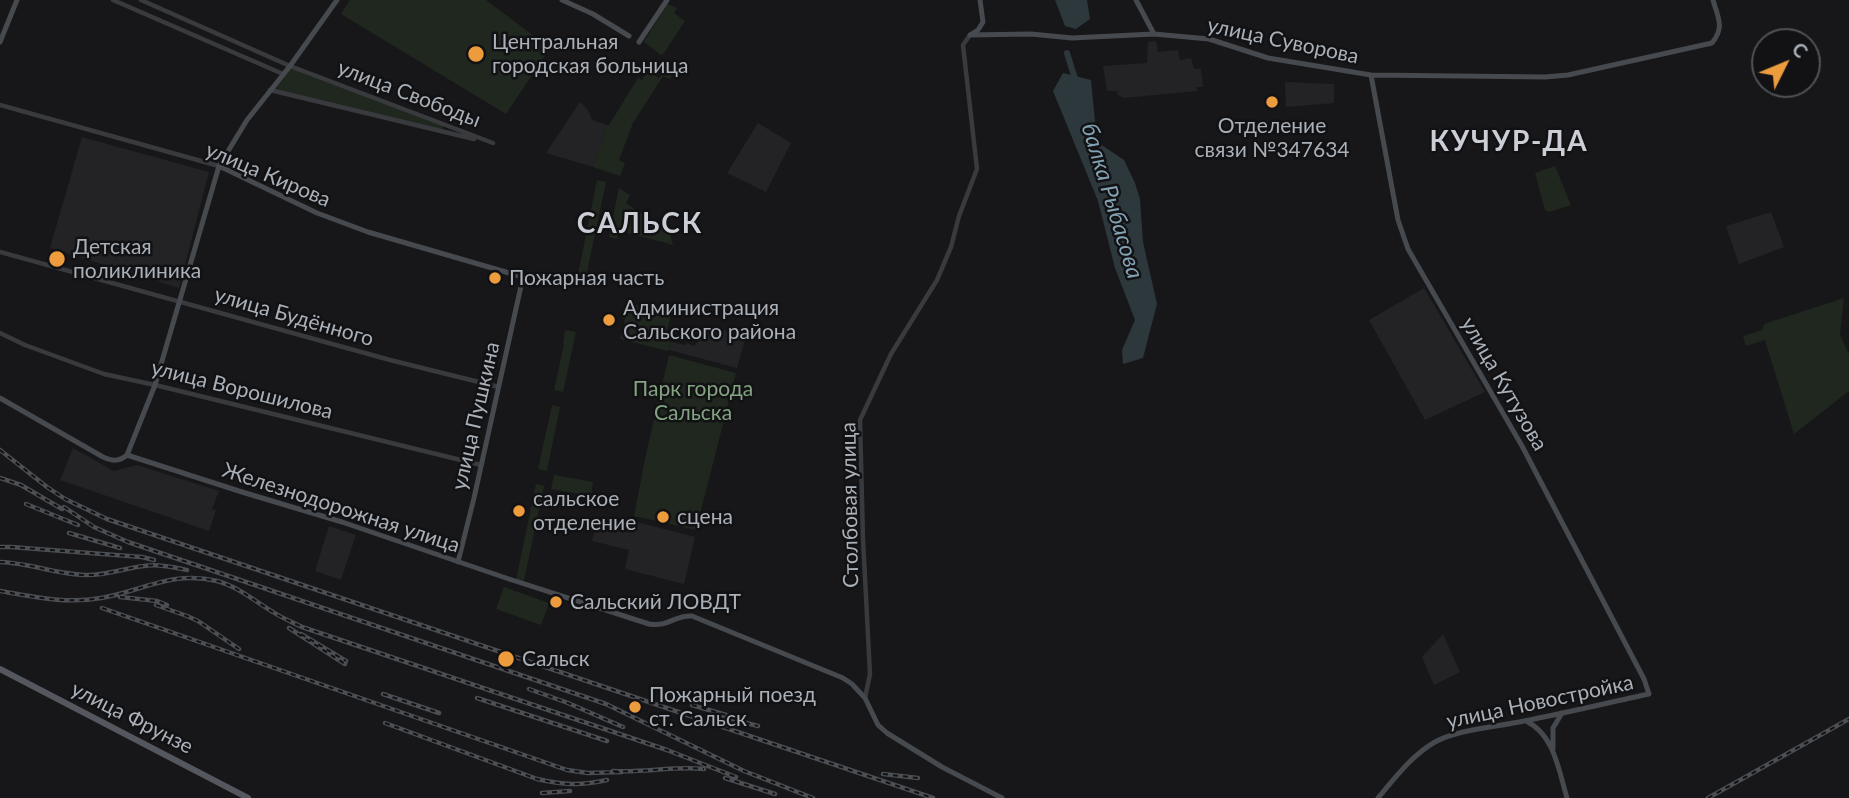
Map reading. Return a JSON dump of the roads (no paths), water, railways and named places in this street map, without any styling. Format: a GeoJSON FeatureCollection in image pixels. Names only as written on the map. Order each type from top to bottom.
{"type":"FeatureCollection","features":[{"type":"Feature","properties":{"kind":"main road"},"geometry":{"type":"LineString","coordinates":[[0,42],[17,0]]}},
{"type":"Feature","properties":{"kind":"main road"},"geometry":{"type":"LineString","coordinates":[[127,454],[155,385],[219,166],[247,120],[337,0]]}},
{"type":"Feature","properties":{"kind":"main road"},"geometry":{"type":"LineString","coordinates":[[562,0],[593,14],[629,36]]}},
{"type":"Feature","properties":{"kind":"main road"},"geometry":{"type":"LineString","coordinates":[[639,42],[667,0]]}},
{"type":"Feature","properties":{"kind":"main road"},"geometry":{"type":"LineString","coordinates":[[970,35],[978,30],[983,22],[980,0]]}},
{"type":"Feature","properties":{"kind":"main road"},"geometry":{"type":"LineString","coordinates":[[1136,0],[1154,34]]}},
{"type":"Feature","properties":{"kind":"main road","name":"улица Суворова"},"geometry":{"type":"LineString","coordinates":[[970,35],[1031,34],[1072,38],[1154,34],[1209,39],[1268,58],[1371,75],[1545,77],[1568,75],[1712,43],[1719,34],[1720,26],[1713,0]]}},
{"type":"Feature","properties":{"kind":"main road","name":"улица Кутузова"},"geometry":{"type":"LineString","coordinates":[[1371,75],[1398,220],[1408,249],[1522,446],[1644,678],[1649,694]]}},
{"type":"Feature","properties":{"kind":"main road","name":"улица Кирова"},"geometry":{"type":"LineString","coordinates":[[219,166],[317,213],[368,232],[523,276]]}},
{"type":"Feature","properties":{"kind":"main road","name":"улица Пушкина"},"geometry":{"type":"LineString","coordinates":[[458,562],[523,276]]}},
{"type":"Feature","properties":{"kind":"main road","name":"Железнодорожная улица"},"geometry":{"type":"LineString","coordinates":[[0,398],[113,461],[123,459],[127,454],[649,624],[664,625],[684,616],[692,616],[843,678],[864,698]]}},
{"type":"Feature","properties":{"kind":"main road","name":"улица Фрунзе"},"geometry":{"type":"LineString","coordinates":[[0,669],[248,798]]}},
{"type":"Feature","properties":{"kind":"main road","name":"улица Новостройка"},"geometry":{"type":"LineString","coordinates":[[1378,798],[1407,765],[1438,740],[1649,694]]}},
{"type":"Feature","properties":{"kind":"main road"},"geometry":{"type":"LineString","coordinates":[[864,698],[878,725],[887,733],[942,767],[1002,798]]}},
{"type":"Feature","properties":{"kind":"main road"},"geometry":{"type":"LineString","coordinates":[[1553,752],[1553,729],[1562,713]]}},
{"type":"Feature","properties":{"kind":"main road"},"geometry":{"type":"LineString","coordinates":[[1526,721],[1540,730],[1553,752],[1567,798]]}},
{"type":"Feature","properties":{"kind":"street"},"geometry":{"type":"LineString","coordinates":[[113,0],[283,74]]}},
{"type":"Feature","properties":{"kind":"street","name":"улица Свободы"},"geometry":{"type":"LineString","coordinates":[[141,0],[290,66],[494,143],[270,90]]}},
{"type":"Feature","properties":{"kind":"street","name":"Столбовая улица"},"geometry":{"type":"LineString","coordinates":[[864,698],[870,674],[860,420],[891,354],[937,280],[977,169],[963,45],[970,35]]}},
{"type":"Feature","properties":{"kind":"street","name":"улица Кирова"},"geometry":{"type":"LineString","coordinates":[[0,105],[219,166]]}},
{"type":"Feature","properties":{"kind":"street","name":"улица Будённого"},"geometry":{"type":"LineString","coordinates":[[0,252],[390,360],[499,387]]}},
{"type":"Feature","properties":{"kind":"street","name":"улица Ворошилова"},"geometry":{"type":"LineString","coordinates":[[0,333],[104,374],[481,465]]}},
{"type":"Feature","properties":{"kind":"water"},"geometry":{"type":"Polygon","coordinates":[[[1055,0],[1087,0],[1090,19],[1076,29],[1065,26],[1055,0]]]}},
{"type":"Feature","properties":{"kind":"water"},"geometry":{"type":"Polygon","coordinates":[[[1063,73],[1091,80],[1097,142],[1124,160],[1140,199],[1143,242],[1157,304],[1143,358],[1123,364],[1122,350],[1135,320],[1115,268],[1098,201],[1053,91],[1063,73]]]}},
{"type":"Feature","properties":{"kind":"waterway","name":"балка Рыбасова"},"geometry":{"type":"LineString","coordinates":[[1067,53],[1076,82]]}},
{"type":"Feature","properties":{"kind":"railway"},"geometry":{"type":"LineString","coordinates":[[0,450],[65,499],[107,519],[933,798]]}},
{"type":"Feature","properties":{"kind":"railway"},"geometry":{"type":"LineString","coordinates":[[0,478],[21,485],[62,509]]}},
{"type":"Feature","properties":{"kind":"railway"},"geometry":{"type":"LineString","coordinates":[[26,504],[78,525]]}},
{"type":"Feature","properties":{"kind":"railway"},"geometry":{"type":"LineString","coordinates":[[64,507],[94,527],[128,542],[606,704],[744,771],[813,798]]}},
{"type":"Feature","properties":{"kind":"railway"},"geometry":{"type":"LineString","coordinates":[[69,533],[120,548]]}},
{"type":"Feature","properties":{"kind":"railway"},"geometry":{"type":"LineString","coordinates":[[0,547],[154,560]]}},
{"type":"Feature","properties":{"kind":"railway"},"geometry":{"type":"LineString","coordinates":[[0,562],[85,575],[149,565],[187,570]]}},
{"type":"Feature","properties":{"kind":"railway"},"geometry":{"type":"LineString","coordinates":[[0,591],[76,600],[101,598],[186,578],[217,581],[239,590],[302,627],[667,750],[736,777]]}},
{"type":"Feature","properties":{"kind":"railway"},"geometry":{"type":"LineString","coordinates":[[120,597],[157,601],[167,605]]}},
{"type":"Feature","properties":{"kind":"railway"},"geometry":{"type":"LineString","coordinates":[[156,605],[198,621],[239,649]]}},
{"type":"Feature","properties":{"kind":"railway"},"geometry":{"type":"LineString","coordinates":[[102,608],[567,770],[588,773],[622,772]]}},
{"type":"Feature","properties":{"kind":"railway"},"geometry":{"type":"LineString","coordinates":[[289,628],[345,664]]}},
{"type":"Feature","properties":{"kind":"railway"},"geometry":{"type":"LineString","coordinates":[[301,634],[346,661]]}},
{"type":"Feature","properties":{"kind":"railway"},"geometry":{"type":"LineString","coordinates":[[529,689],[623,727]]}},
{"type":"Feature","properties":{"kind":"railway"},"geometry":{"type":"LineString","coordinates":[[383,694],[439,713]]}},
{"type":"Feature","properties":{"kind":"railway"},"geometry":{"type":"LineString","coordinates":[[477,698],[607,741]]}},
{"type":"Feature","properties":{"kind":"railway"},"geometry":{"type":"LineString","coordinates":[[692,705],[726,715]]}},
{"type":"Feature","properties":{"kind":"railway"},"geometry":{"type":"LineString","coordinates":[[716,715],[758,726]]}},
{"type":"Feature","properties":{"kind":"railway"},"geometry":{"type":"LineString","coordinates":[[1708,798],[1849,719]]}},
{"type":"Feature","properties":{"kind":"railway"},"geometry":{"type":"LineString","coordinates":[[385,723],[537,779],[572,784],[607,780]]}},
{"type":"Feature","properties":{"kind":"railway"},"geometry":{"type":"LineString","coordinates":[[613,771],[704,769]]}},
{"type":"Feature","properties":{"kind":"railway"},"geometry":{"type":"LineString","coordinates":[[883,774],[918,778]]}},
{"type":"Feature","properties":{"kind":"railway"},"geometry":{"type":"LineString","coordinates":[[725,778],[775,794]]}},
{"type":"Feature","properties":{"kind":"railway"},"geometry":{"type":"LineString","coordinates":[[542,793],[570,791]]}},
{"type":"Feature","properties":{"kind":"place","name":"Центральная городская больница"},"geometry":{"type":"Point","coordinates":[476,54]}},
{"type":"Feature","properties":{"kind":"place","name":"Отделение связи №347634"},"geometry":{"type":"Point","coordinates":[1272,102]}},
{"type":"Feature","properties":{"kind":"place","name":"Детская поликлиника"},"geometry":{"type":"Point","coordinates":[57,259]}},
{"type":"Feature","properties":{"kind":"place","name":"Пожарная часть"},"geometry":{"type":"Point","coordinates":[495,278]}},
{"type":"Feature","properties":{"kind":"place","name":"Администрация Сальского района"},"geometry":{"type":"Point","coordinates":[609,320]}},
{"type":"Feature","properties":{"kind":"place","name":"сальское отделение"},"geometry":{"type":"Point","coordinates":[519,511]}},
{"type":"Feature","properties":{"kind":"place","name":"сцена"},"geometry":{"type":"Point","coordinates":[663,517]}},
{"type":"Feature","properties":{"kind":"place","name":"Сальский ЛОВДТ"},"geometry":{"type":"Point","coordinates":[556,602]}},
{"type":"Feature","properties":{"kind":"place","name":"Сальск"},"geometry":{"type":"Point","coordinates":[506,659]}},
{"type":"Feature","properties":{"kind":"place","name":"Пожарный поезд ст. Сальск"},"geometry":{"type":"Point","coordinates":[635,707]}},
{"type":"Feature","properties":{"kind":"district","name":"КУЧУР-ДА"},"geometry":{"type":"Point","coordinates":[1509,142]}},
{"type":"Feature","properties":{"kind":"district","name":"САЛЬСК"},"geometry":{"type":"Point","coordinates":[640,224]}},
{"type":"Feature","properties":{"kind":"park label","name":"Парк города Сальска"},"geometry":{"type":"Point","coordinates":[693,401]}}]}
